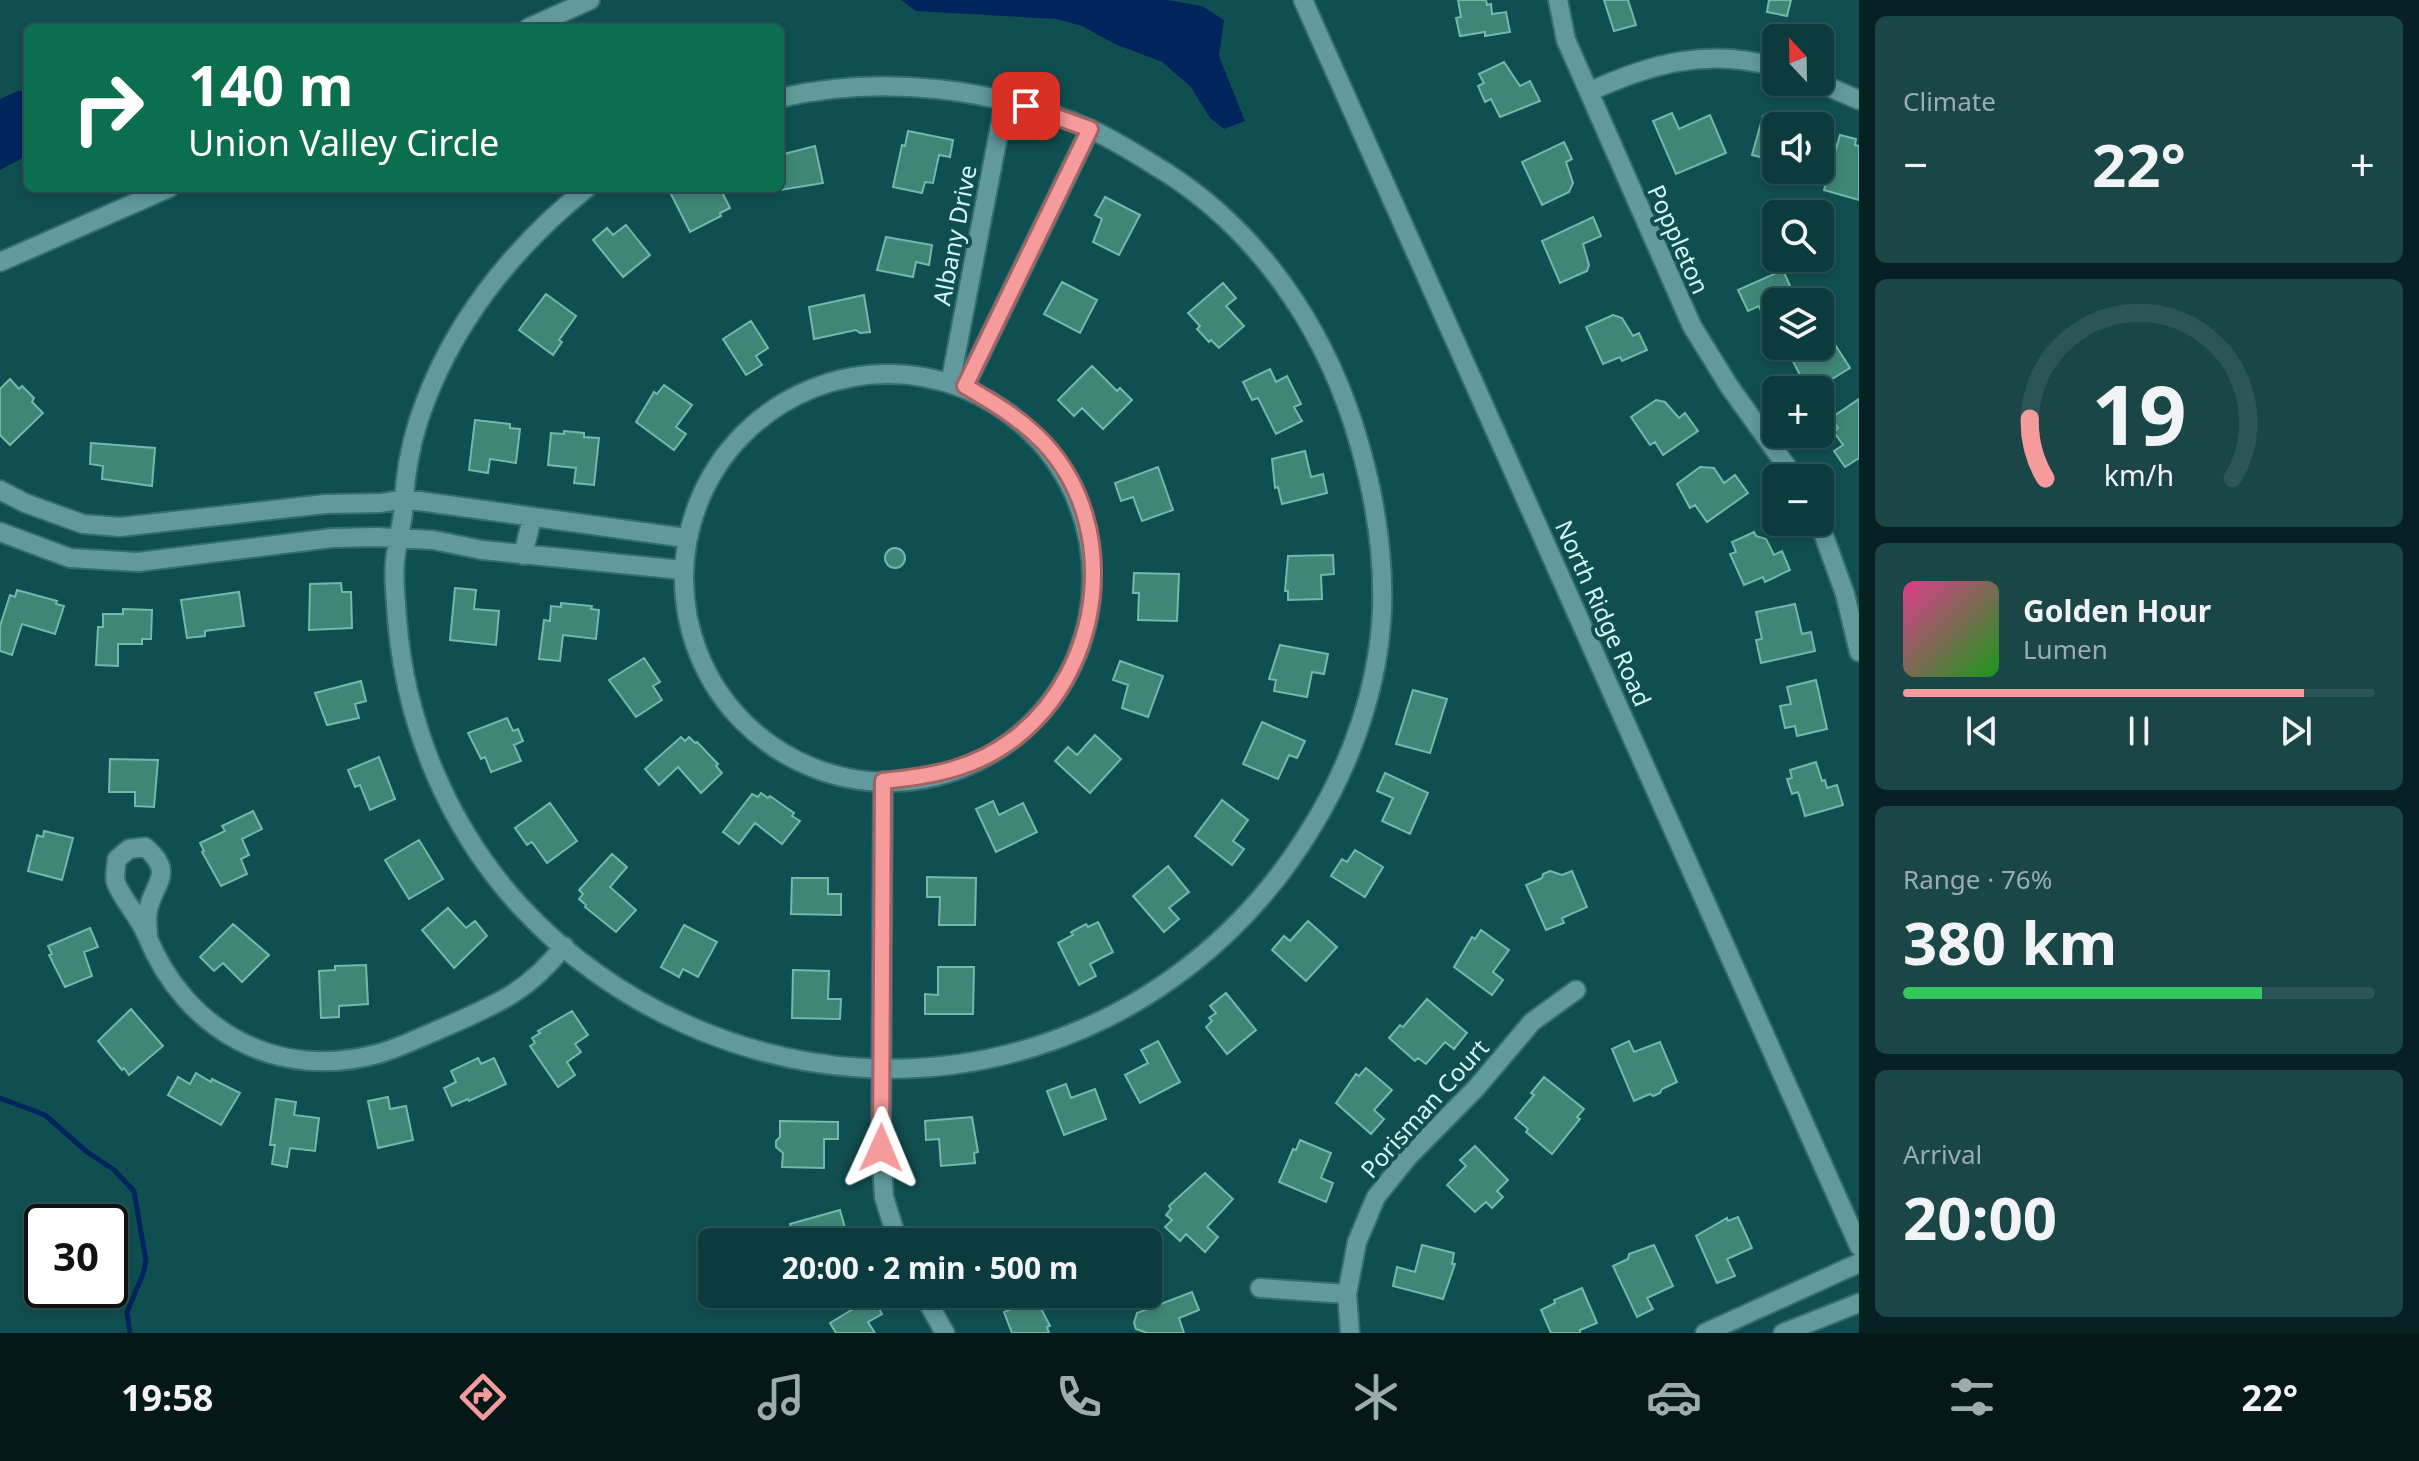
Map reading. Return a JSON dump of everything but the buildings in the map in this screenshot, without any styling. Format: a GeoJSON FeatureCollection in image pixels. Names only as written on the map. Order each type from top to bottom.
{"type":"FeatureCollection","features":[{"type":"Feature","properties":{"kind":"street"},"geometry":{"type":"LineString","coordinates":[[537,24],[590,0]]}},
{"type":"Feature","properties":{"kind":"street","name":"North Ridge Road"},"geometry":{"type":"LineString","coordinates":[[1303,0],[1859,1246]]}},
{"type":"Feature","properties":{"kind":"street","name":"Poppleton"},"geometry":{"type":"LineString","coordinates":[[1558,0],[1566,40],[1692,326],[1729,386],[1785,464]]}},
{"type":"Feature","properties":{"kind":"street"},"geometry":{"type":"LineString","coordinates":[[1589,92],[1621,77],[1679,60],[1732,60],[1762,65]]}},
{"type":"Feature","properties":{"kind":"street"},"geometry":{"type":"LineString","coordinates":[[582,192],[521,248],[462,329],[420,418],[402,484],[405,500],[395,562],[398,634],[413,709],[432,765],[458,820],[488,867],[540,928],[580,961],[648,1007],[723,1041],[791,1060],[882,1071],[960,1065],[1031,1049],[1092,1026],[1168,984],[1236,928],[1288,867],[1332,794],[1361,723],[1375,668],[1382,607],[1371,487],[1348,405],[1302,308],[1248,240],[1191,189],[1122,144],[1048,113],[1005,100],[934,89],[863,88],[784,98]]}},
{"type":"Feature","properties":{"kind":"street"},"geometry":{"type":"LineString","coordinates":[[1834,89],[1859,100]]}},
{"type":"Feature","properties":{"kind":"street","name":"Albany Drive"},"geometry":{"type":"LineString","coordinates":[[958,383],[1005,100]]}},
{"type":"Feature","properties":{"kind":"street"},"geometry":{"type":"LineString","coordinates":[[958,383],[1090,129]]}},
{"type":"Feature","properties":{"kind":"street"},"geometry":{"type":"LineString","coordinates":[[0,262],[160,192]]}},
{"type":"Feature","properties":{"kind":"street"},"geometry":{"type":"LineString","coordinates":[[879,374],[958,383],[1011,413],[1046,445],[1072,484],[1088,528],[1093,561],[1089,621],[1074,665],[1049,705],[1015,738],[975,762],[930,777],[865,781],[839,777],[784,755],[741,722],[713,684],[695,648],[686,616],[682,570],[686,538],[696,501],[742,437],[771,411],[805,392],[841,379],[879,374]]}},
{"type":"Feature","properties":{"kind":"street"},"geometry":{"type":"LineString","coordinates":[[0,490],[25,503],[83,524],[120,527],[325,504],[405,500],[686,538]]}},
{"type":"Feature","properties":{"kind":"street"},"geometry":{"type":"LineString","coordinates":[[229,516],[233,551]]}},
{"type":"Feature","properties":{"kind":"street"},"geometry":{"type":"LineString","coordinates":[[523,555],[532,518]]}},
{"type":"Feature","properties":{"kind":"street"},"geometry":{"type":"LineString","coordinates":[[0,532],[70,558],[138,562],[332,538],[400,538],[433,540],[523,555],[682,570]]}},
{"type":"Feature","properties":{"kind":"street"},"geometry":{"type":"LineString","coordinates":[[1824,536],[1842,582],[1859,652]]}},
{"type":"Feature","properties":{"kind":"street"},"geometry":{"type":"LineString","coordinates":[[883,781],[881,1148],[884,1197],[894,1228]]}},
{"type":"Feature","properties":{"kind":"street"},"geometry":{"type":"LineString","coordinates":[[148,937],[155,956],[177,992],[207,1023],[256,1050],[295,1060],[333,1062],[378,1054],[494,1005],[515,994],[544,971],[564,946]]}},
{"type":"Feature","properties":{"kind":"street","name":"Porisman Court"},"geometry":{"type":"LineString","coordinates":[[1350,1333],[1347,1294],[1357,1242],[1376,1197],[1408,1157],[1477,1087],[1532,1022],[1576,990]]}},
{"type":"Feature","properties":{"kind":"street"},"geometry":{"type":"LineString","coordinates":[[1705,1333],[1859,1263]]}},
{"type":"Feature","properties":{"kind":"street"},"geometry":{"type":"LineString","coordinates":[[1260,1288],[1347,1294]]}},
{"type":"Feature","properties":{"kind":"street"},"geometry":{"type":"LineString","coordinates":[[1783,1333],[1859,1303]]}},
{"type":"Feature","properties":{"kind":"street"},"geometry":{"type":"LineString","coordinates":[[931,1308],[945,1333]]}},
{"type":"Feature","properties":{"kind":"water"},"geometry":{"type":"Polygon","coordinates":[[[901,0],[1168,0],[1202,6],[1224,20],[1219,56],[1245,121],[1224,129],[1210,118],[1191,87],[1162,62],[1115,44],[1082,26],[1057,19],[916,11],[901,0]]]}},
{"type":"Feature","properties":{"kind":"water"},"geometry":{"type":"Polygon","coordinates":[[[24,91],[24,157],[0,170],[0,99],[24,91]]]}},
{"type":"Feature","properties":{"kind":"waterway"},"geometry":{"type":"LineString","coordinates":[[0,1098],[45,1115],[87,1152],[113,1169],[134,1191],[146,1261],[127,1312],[130,1333]]}},
{"type":"Feature","properties":{"kind":"route"},"geometry":{"type":"LineString","coordinates":[[881,1148],[883,781],[930,777],[953,770],[975,762],[1015,738],[1049,705],[1074,665],[1089,621],[1093,561],[1088,528],[1072,484],[1046,445],[1011,413],[965,386],[1090,129],[1026,106]]}}]}
